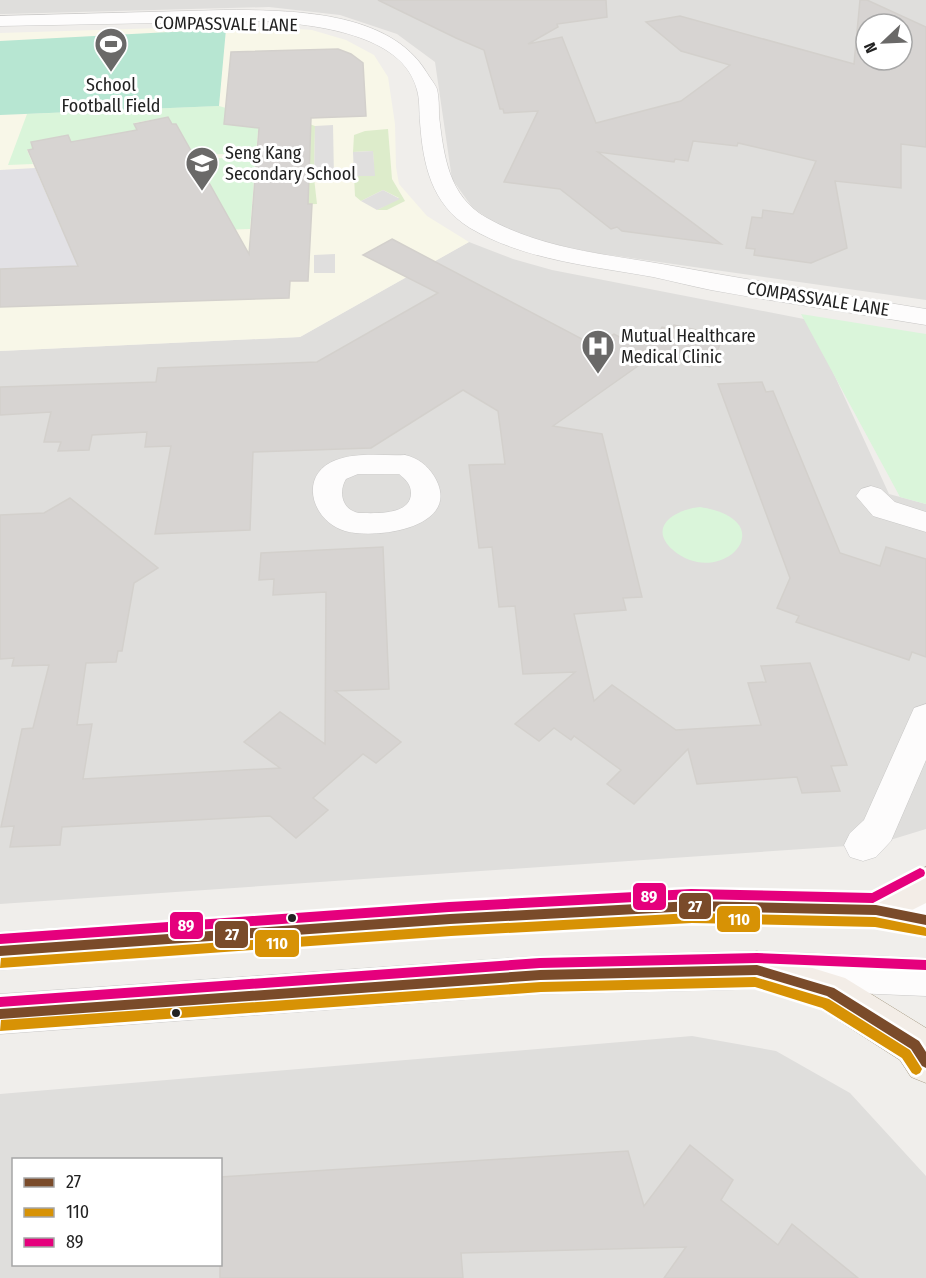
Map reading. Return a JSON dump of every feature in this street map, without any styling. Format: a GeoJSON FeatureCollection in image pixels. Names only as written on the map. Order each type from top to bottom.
{"type":"FeatureCollection","features":[{"type":"Feature","properties":{"kind":"main road"},"geometry":{"type":"LineString","coordinates":[[876,910],[926,884]]}},
{"type":"Feature","properties":{"kind":"main road"},"geometry":{"type":"LineString","coordinates":[[757,970],[830,992],[915,1045],[926,1062]]}},
{"type":"Feature","properties":{"kind":"street","name":"COMPASSVALE LANE"},"geometry":{"type":"LineString","coordinates":[[0,21],[261,15],[313,18],[361,30],[379,37],[402,52],[411,59],[424,78],[439,177],[454,203],[479,223],[514,240],[567,253],[677,273],[709,282],[926,316]]}},
{"type":"Feature","properties":{"kind":"street","name":"COMPASSVALE LANE"},"geometry":{"type":"LineString","coordinates":[[0,27],[256,21],[328,29],[359,39],[395,61],[408,80],[420,179],[435,207],[470,230],[506,247],[559,264],[679,285],[709,282]]}},
{"type":"Feature","properties":{"kind":"street"},"geometry":{"type":"LineString","coordinates":[[871,496],[876,504],[884,509],[926,522]]}},
{"type":"Feature","properties":{"kind":"street"},"geometry":{"type":"LineString","coordinates":[[863,845],[878,830],[926,718]]}},
{"type":"Feature","properties":{"kind":"street"},"geometry":{"type":"LineString","coordinates":[[0,951],[450,919],[692,906],[876,910],[926,920]]}},
{"type":"Feature","properties":{"kind":"street"},"geometry":{"type":"LineString","coordinates":[[0,1014],[540,975],[757,970],[926,977]]}},
{"type":"Feature","properties":{"kind":"shaded area"},"geometry":{"type":"Polygon","coordinates":[[[0,0],[926,0],[926,300],[596,253],[544,242],[500,227],[472,207],[452,179],[435,62],[397,34],[340,15],[269,7],[0,14],[0,0]]]}},
{"type":"Feature","properties":{"kind":"shaded area","name":"Seng Kang Secondary School"},"geometry":{"type":"Polygon","coordinates":[[[270,27],[312,30],[346,40],[374,55],[388,77],[395,124],[396,167],[399,184],[427,216],[469,242],[300,337],[0,351],[0,33],[270,27]]]}},
{"type":"Feature","properties":{"kind":"shaded area"},"geometry":{"type":"Polygon","coordinates":[[[333,125],[334,178],[314,178],[315,126],[333,125]]]}},
{"type":"Feature","properties":{"kind":"shaded area"},"geometry":{"type":"Polygon","coordinates":[[[373,151],[375,176],[354,176],[353,152],[373,151]]]}},
{"type":"Feature","properties":{"kind":"shaded area"},"geometry":{"type":"Polygon","coordinates":[[[35,168],[61,228],[122,215],[113,265],[0,269],[0,170],[35,168]]]}},
{"type":"Feature","properties":{"kind":"shaded area"},"geometry":{"type":"Polygon","coordinates":[[[383,190],[400,199],[377,210],[361,201],[383,190]]]}},
{"type":"Feature","properties":{"kind":"shaded area"},"geometry":{"type":"Polygon","coordinates":[[[469,242],[513,259],[552,270],[809,320],[889,494],[926,504],[926,829],[877,844],[0,904],[0,351],[300,337],[469,242]]]}},
{"type":"Feature","properties":{"kind":"shaded area"},"geometry":{"type":"Polygon","coordinates":[[[335,254],[335,273],[314,273],[314,255],[335,254]]]}},
{"type":"Feature","properties":{"kind":"shaded area"},"geometry":{"type":"Polygon","coordinates":[[[692,1036],[776,1051],[850,1093],[926,1176],[926,1278],[0,1278],[0,1094],[692,1036]]]}},
{"type":"Feature","properties":{"kind":"green space","name":"School Football Field"},"geometry":{"type":"Polygon","coordinates":[[[226,29],[219,106],[0,115],[0,41],[226,29]]]}},
{"type":"Feature","properties":{"kind":"green space"},"geometry":{"type":"Polygon","coordinates":[[[219,106],[240,112],[224,117],[224,122],[228,124],[259,120],[256,153],[193,155],[176,124],[172,124],[168,117],[134,123],[137,130],[71,142],[67,135],[31,142],[33,149],[27,150],[33,164],[8,165],[27,114],[219,106]]]}},
{"type":"Feature","properties":{"kind":"green space"},"geometry":{"type":"Polygon","coordinates":[[[295,119],[315,126],[314,178],[317,204],[269,205],[295,119]]]}},
{"type":"Feature","properties":{"kind":"green space"},"geometry":{"type":"Polygon","coordinates":[[[388,129],[392,179],[405,201],[387,210],[377,210],[399,198],[383,190],[361,201],[355,196],[354,176],[374,176],[373,151],[353,152],[354,135],[365,131],[388,129]]]}},
{"type":"Feature","properties":{"kind":"green space"},"geometry":{"type":"Polygon","coordinates":[[[256,157],[250,229],[188,231],[196,159],[256,157]]]}},
{"type":"Feature","properties":{"kind":"green space"},"geometry":{"type":"Polygon","coordinates":[[[801,314],[926,334],[926,504],[900,497],[801,314]]]}},
{"type":"Feature","properties":{"kind":"green space"},"geometry":{"type":"Polygon","coordinates":[[[700,507],[726,515],[739,525],[742,538],[737,549],[725,558],[709,563],[691,560],[673,550],[665,541],[664,526],[668,520],[682,511],[700,507]]]}},
{"type":"Feature","properties":{"kind":"building"},"geometry":{"type":"Polygon","coordinates":[[[378,0],[606,0],[607,17],[557,24],[558,27],[528,44],[562,37],[596,123],[681,101],[730,65],[681,51],[646,22],[680,16],[854,64],[854,72],[914,72],[914,22],[926,27],[926,147],[901,144],[901,188],[835,181],[847,248],[811,263],[754,255],[755,249],[746,248],[752,217],[762,218],[763,210],[793,214],[816,161],[738,143],[737,146],[693,141],[688,161],[675,159],[674,162],[598,152],[721,244],[622,231],[617,227],[611,229],[560,189],[504,182],[538,111],[504,113],[503,109],[500,109],[484,50],[378,0]]]}},
{"type":"Feature","properties":{"kind":"building"},"geometry":{"type":"Polygon","coordinates":[[[860,0],[867,0],[893,12],[859,12],[860,0]]]}},
{"type":"Feature","properties":{"kind":"building"},"geometry":{"type":"Polygon","coordinates":[[[338,49],[351,54],[363,63],[366,116],[311,118],[308,204],[312,204],[308,281],[290,281],[289,298],[0,307],[0,269],[78,266],[28,150],[33,149],[31,142],[68,135],[71,142],[137,130],[134,124],[168,117],[172,124],[176,124],[249,254],[259,128],[224,124],[231,52],[338,49]]]}},
{"type":"Feature","properties":{"kind":"building"},"geometry":{"type":"Polygon","coordinates":[[[392,239],[595,346],[614,334],[627,341],[634,336],[659,333],[662,327],[672,329],[674,325],[711,333],[710,337],[722,340],[710,367],[655,354],[553,426],[602,434],[642,597],[623,598],[626,610],[574,614],[594,701],[612,685],[676,730],[761,725],[748,683],[766,682],[761,666],[810,663],[847,765],[831,766],[840,791],[802,793],[797,777],[697,784],[688,749],[634,804],[607,784],[621,770],[574,736],[571,740],[554,728],[539,741],[515,724],[575,672],[523,674],[515,606],[499,607],[492,547],[479,548],[469,465],[505,464],[498,411],[463,390],[371,448],[253,452],[250,530],[155,534],[171,446],[145,447],[147,432],[92,435],[89,450],[58,451],[61,442],[44,442],[51,412],[0,415],[0,387],[156,382],[158,368],[317,362],[438,293],[363,255],[392,239]]]}},
{"type":"Feature","properties":{"kind":"building"},"geometry":{"type":"Polygon","coordinates":[[[762,382],[766,392],[773,391],[840,553],[880,566],[886,547],[926,559],[926,657],[912,652],[909,660],[796,622],[799,616],[777,608],[790,578],[718,384],[762,382]]]}},
{"type":"Feature","properties":{"kind":"building"},"geometry":{"type":"Polygon","coordinates":[[[70,498],[158,568],[134,583],[122,651],[118,651],[116,662],[86,663],[77,725],[92,724],[83,779],[280,768],[244,742],[280,712],[325,744],[326,592],[273,595],[274,579],[259,580],[261,553],[383,547],[389,689],[335,691],[401,742],[376,763],[363,754],[313,798],[328,810],[296,838],[270,816],[62,827],[60,845],[10,847],[14,826],[1,827],[22,729],[33,728],[49,665],[12,666],[14,658],[0,659],[0,515],[44,513],[70,498]]]}},
{"type":"Feature","properties":{"kind":"building"},"geometry":{"type":"Polygon","coordinates":[[[690,1145],[733,1180],[721,1200],[778,1245],[792,1224],[858,1278],[664,1278],[686,1247],[461,1253],[463,1278],[220,1278],[222,1177],[628,1151],[644,1206],[690,1145]]]}},
{"type":"Feature","properties":{"kind":"transit line","name":"89"},"geometry":{"type":"LineString","coordinates":[[0,939],[449,907],[691,894],[873,898],[920,873]]}},
{"type":"Feature","properties":{"kind":"transit line","name":"27"},"geometry":{"type":"LineString","coordinates":[[0,951],[450,919],[692,906],[876,910],[926,920]]}},
{"type":"Feature","properties":{"kind":"transit line","name":"110"},"geometry":{"type":"LineString","coordinates":[[1,963],[451,931],[692,918],[875,922],[924,932]]}},
{"type":"Feature","properties":{"kind":"transit line","name":"89"},"geometry":{"type":"LineString","coordinates":[[0,1002],[540,963],[757,958],[926,965]]}},
{"type":"Feature","properties":{"kind":"transit line","name":"27"},"geometry":{"type":"LineString","coordinates":[[0,1014],[540,975],[757,970],[830,992],[915,1045],[926,1062]]}},
{"type":"Feature","properties":{"kind":"transit line","name":"110"},"geometry":{"type":"LineString","coordinates":[[1,1026],[541,987],[755,982],[825,1003],[906,1054],[916,1069]]}},
{"type":"Feature","properties":{"kind":"place","name":"School Football Field"},"geometry":{"type":"Point","coordinates":[111,73]}},
{"type":"Feature","properties":{"kind":"place","name":"Seng Kang Secondary School"},"geometry":{"type":"Point","coordinates":[202,192]}},
{"type":"Feature","properties":{"kind":"place","name":"Mutual Healthcare Medical Clinic"},"geometry":{"type":"Point","coordinates":[598,375]}}]}
